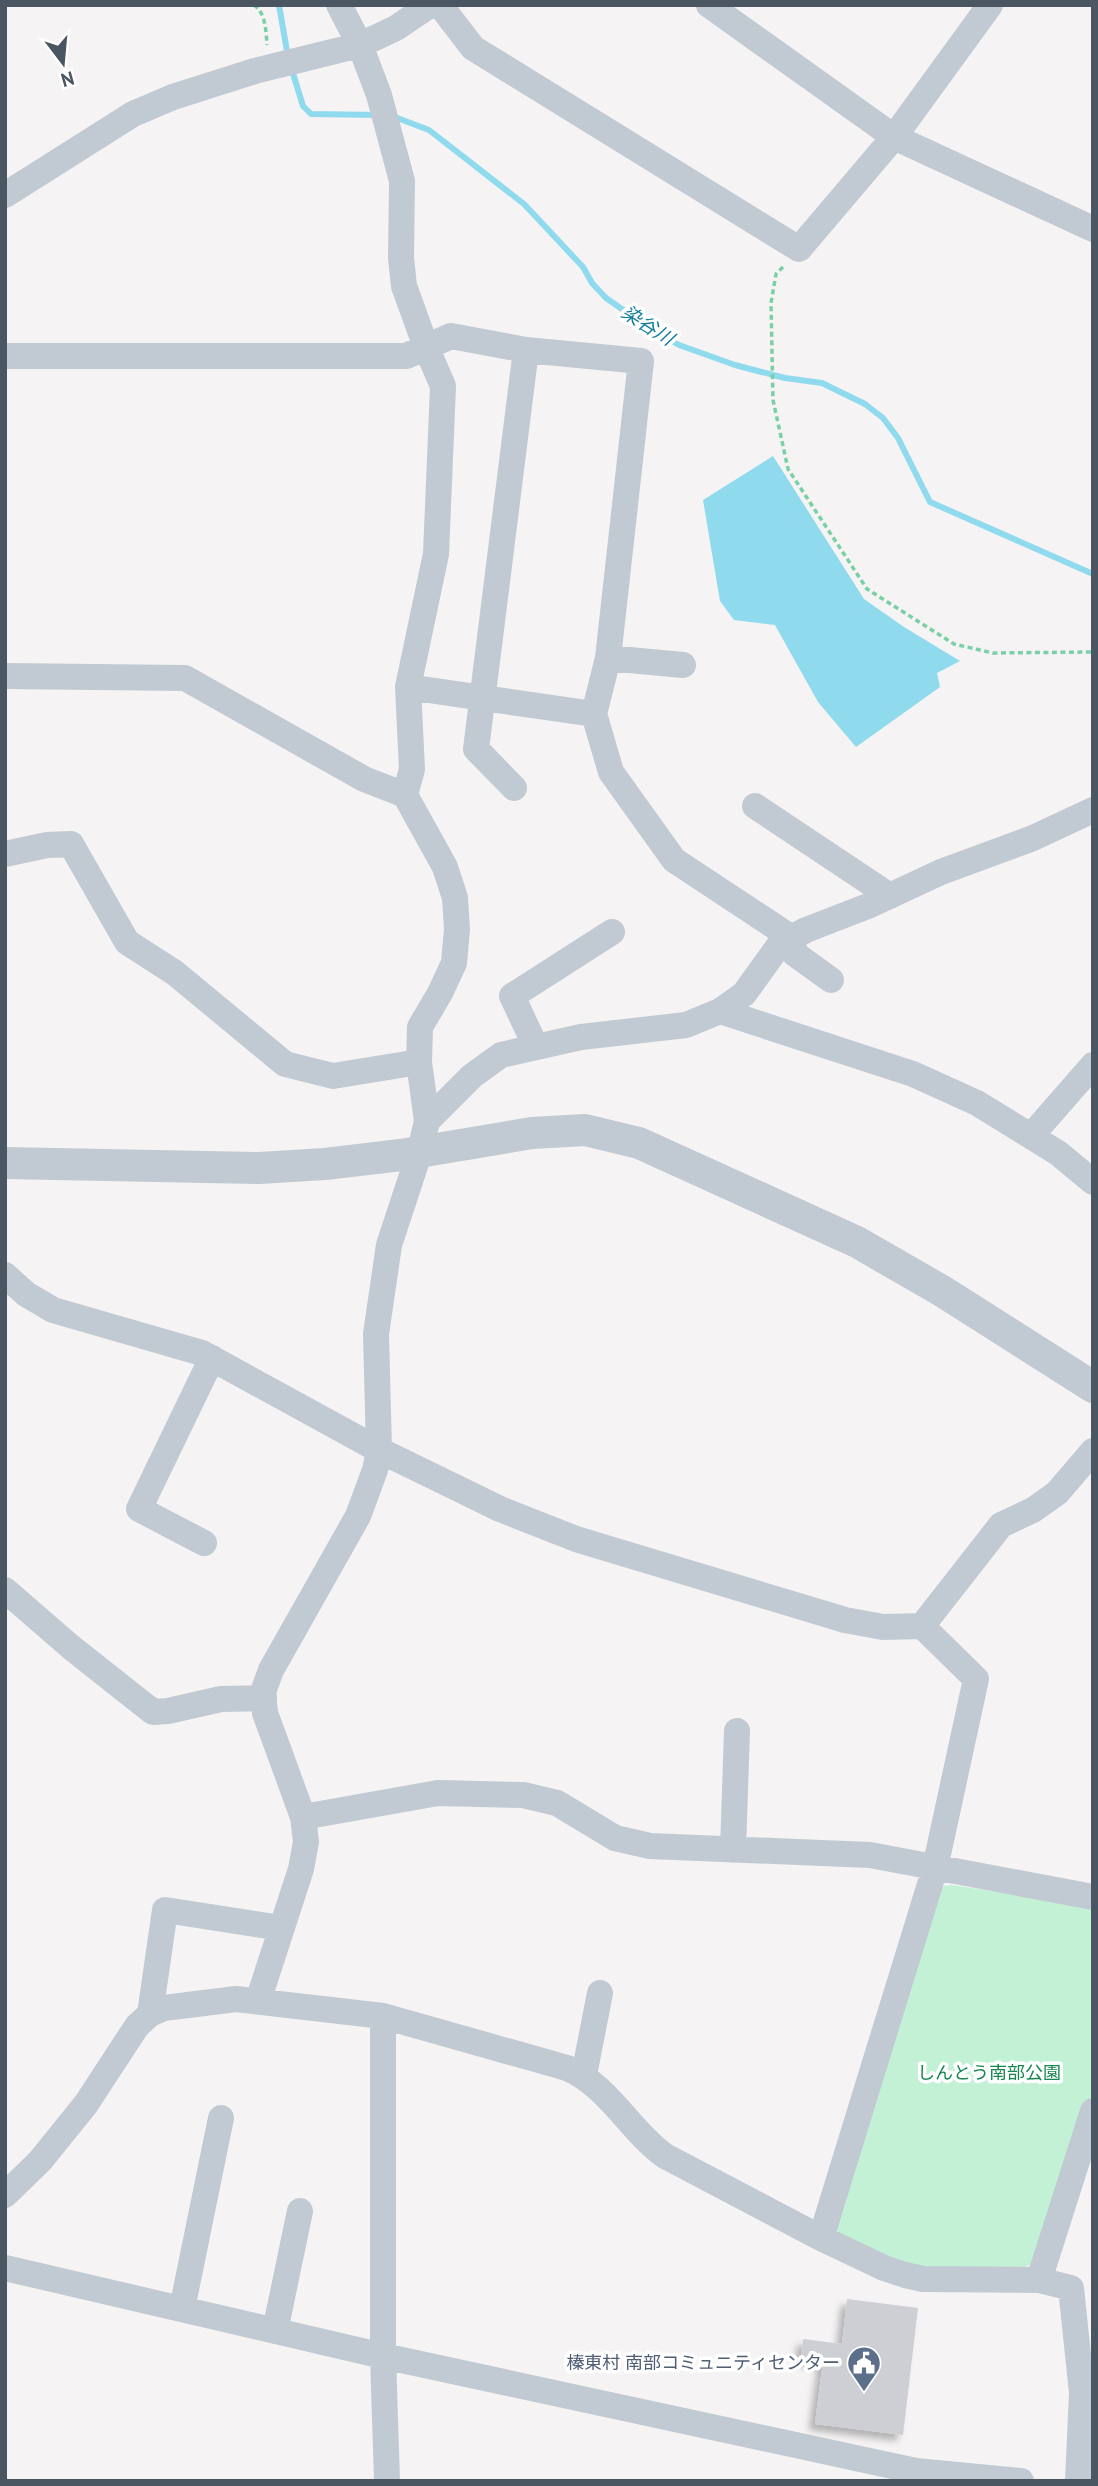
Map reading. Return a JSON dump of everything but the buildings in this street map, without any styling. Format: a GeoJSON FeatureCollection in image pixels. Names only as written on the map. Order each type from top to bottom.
{"type":"FeatureCollection","features":[{"type":"Feature","properties":{"kind":"street"},"geometry":{"type":"LineString","coordinates":[[339,5],[360,45],[379,95],[402,181],[401,258],[404,286],[443,386],[436,554],[408,687],[412,769],[405,795]]}},
{"type":"Feature","properties":{"kind":"street"},"geometry":{"type":"LineString","coordinates":[[5,195],[133,114],[173,97],[268,68],[360,45],[396,28],[429,5]]}},
{"type":"Feature","properties":{"kind":"street"},"geometry":{"type":"LineString","coordinates":[[440,5],[473,48],[799,249],[894,137],[990,5]]}},
{"type":"Feature","properties":{"kind":"street"},"geometry":{"type":"LineString","coordinates":[[709,5],[894,137],[1093,229]]}},
{"type":"Feature","properties":{"kind":"street"},"geometry":{"type":"LineString","coordinates":[[5,356],[406,356],[451,336],[526,350],[640,361],[608,658],[594,714],[611,772],[674,860],[792,938],[795,954],[831,980]]}},
{"type":"Feature","properties":{"kind":"street"},"geometry":{"type":"LineString","coordinates":[[514,788],[477,749],[526,350]]}},
{"type":"Feature","properties":{"kind":"street"},"geometry":{"type":"LineString","coordinates":[[608,658],[682,665]]}},
{"type":"Feature","properties":{"kind":"street"},"geometry":{"type":"LineString","coordinates":[[5,676],[185,678],[364,779],[405,795],[445,867],[454,898],[457,929],[454,963],[420,1027],[419,1062],[427,1121],[420,1152],[388,1245],[376,1334],[379,1450],[375,1470],[358,1516],[271,1670],[263,1692],[265,1713],[303,1817],[306,1842],[305,1856],[257,2001]]}},
{"type":"Feature","properties":{"kind":"street"},"geometry":{"type":"LineString","coordinates":[[408,687],[594,714]]}},
{"type":"Feature","properties":{"kind":"street"},"geometry":{"type":"LineString","coordinates":[[755,806],[890,896]]}},
{"type":"Feature","properties":{"kind":"street"},"geometry":{"type":"LineString","coordinates":[[427,1121],[472,1076],[501,1055],[581,1037],[686,1025],[720,1010],[744,995],[780,944],[806,930],[941,872],[1033,838],[1093,810]]}},
{"type":"Feature","properties":{"kind":"street"},"geometry":{"type":"LineString","coordinates":[[5,854],[47,845],[71,844],[127,942],[175,974],[285,1064],[333,1076],[419,1062]]}},
{"type":"Feature","properties":{"kind":"street"},"geometry":{"type":"LineString","coordinates":[[536,1047],[512,996],[612,932]]}},
{"type":"Feature","properties":{"kind":"street"},"geometry":{"type":"LineString","coordinates":[[720,1010],[913,1074],[977,1103],[1058,1153],[1093,1182]]}},
{"type":"Feature","properties":{"kind":"street"},"geometry":{"type":"LineString","coordinates":[[1031,1136],[1093,1065]]}},
{"type":"Feature","properties":{"kind":"street"},"geometry":{"type":"LineString","coordinates":[[5,1163],[259,1168],[325,1164],[420,1152],[532,1133],[585,1130],[639,1143],[858,1242],[942,1291],[1093,1387]]}},
{"type":"Feature","properties":{"kind":"street"},"geometry":{"type":"LineString","coordinates":[[9,1287],[53,1310],[155,1338],[212,1358],[379,1450],[500,1509],[576,1539],[845,1620],[883,1627],[922,1626],[976,1679],[935,1868],[821,2238]]}},
{"type":"Feature","properties":{"kind":"street"},"geometry":{"type":"LineString","coordinates":[[204,1543],[139,1509],[212,1358]]}},
{"type":"Feature","properties":{"kind":"street"},"geometry":{"type":"LineString","coordinates":[[922,1626],[1001,1525],[1033,1510],[1056,1493],[1093,1451]]}},
{"type":"Feature","properties":{"kind":"street"},"geometry":{"type":"LineString","coordinates":[[5,1590],[72,1648],[153,1712],[220,1699],[264,1698]]}},
{"type":"Feature","properties":{"kind":"street"},"geometry":{"type":"LineString","coordinates":[[733,1850],[737,1731]]}},
{"type":"Feature","properties":{"kind":"street"},"geometry":{"type":"LineString","coordinates":[[303,1817],[438,1793],[523,1795],[557,1803],[615,1838],[650,1846],[870,1855],[1093,1897]]}},
{"type":"Feature","properties":{"kind":"street"},"geometry":{"type":"LineString","coordinates":[[150,2014],[165,1910],[281,1928]]}},
{"type":"Feature","properties":{"kind":"street"},"geometry":{"type":"LineString","coordinates":[[583,2075],[600,1993]]}},
{"type":"Feature","properties":{"kind":"street"},"geometry":{"type":"LineString","coordinates":[[5,2195],[40,2161],[86,2104],[137,2026],[150,2014],[179,2005],[236,1999],[383,2016],[567,2068],[583,2075],[595,2084],[652,2147],[665,2156],[884,2268],[923,2279],[1039,2280],[1071,2288],[1087,2393],[1078,2481]]}},
{"type":"Feature","properties":{"kind":"street"},"geometry":{"type":"LineString","coordinates":[[383,2016],[383,2356],[387,2481]]}},
{"type":"Feature","properties":{"kind":"street"},"geometry":{"type":"LineString","coordinates":[[1039,2280],[1093,2111]]}},
{"type":"Feature","properties":{"kind":"street"},"geometry":{"type":"LineString","coordinates":[[182,2309],[221,2118]]}},
{"type":"Feature","properties":{"kind":"street"},"geometry":{"type":"LineString","coordinates":[[275,2331],[299,2211]]}},
{"type":"Feature","properties":{"kind":"street"},"geometry":{"type":"LineString","coordinates":[[5,2268],[383,2356],[916,2471],[1021,2481]]}},
{"type":"Feature","properties":{"kind":"path"},"geometry":{"type":"LineString","coordinates":[[254,5],[260,8],[265,24],[268,68]]}},
{"type":"Feature","properties":{"kind":"path"},"geometry":{"type":"LineString","coordinates":[[799,249],[776,274],[771,303],[774,400],[788,469],[867,589],[954,644],[993,653],[1093,652]]}},
{"type":"Feature","properties":{"kind":"green space","name":"しんとう南部公園"},"geometry":{"type":"Polygon","coordinates":[[[951,1885],[1093,1906],[1093,2090],[1036,2261],[1014,2273],[907,2269],[832,2230],[937,1887],[951,1885]]]}},
{"type":"Feature","properties":{"kind":"water"},"geometry":{"type":"Polygon","coordinates":[[[773,456],[864,599],[960,661],[937,673],[940,687],[856,747],[818,702],[775,625],[734,620],[720,601],[703,500],[773,456]]]}},
{"type":"Feature","properties":{"kind":"waterway","name":"染谷川"},"geometry":{"type":"LineString","coordinates":[[279,5],[288,57]]}},
{"type":"Feature","properties":{"kind":"waterway","name":"染谷川"},"geometry":{"type":"LineString","coordinates":[[291,67],[303,106],[311,114],[378,115]]}},
{"type":"Feature","properties":{"kind":"waterway","name":"染谷川"},"geometry":{"type":"LineString","coordinates":[[392,116],[429,130],[524,204],[583,267],[592,283],[606,298],[652,330],[679,345],[735,365],[785,378],[822,383],[865,404],[883,418],[898,438],[930,502],[1093,574]]}},
{"type":"Feature","properties":{"kind":"place","name":"榛東村 南部コミュニティセンター"},"geometry":{"type":"Point","coordinates":[864,2393]}}]}
